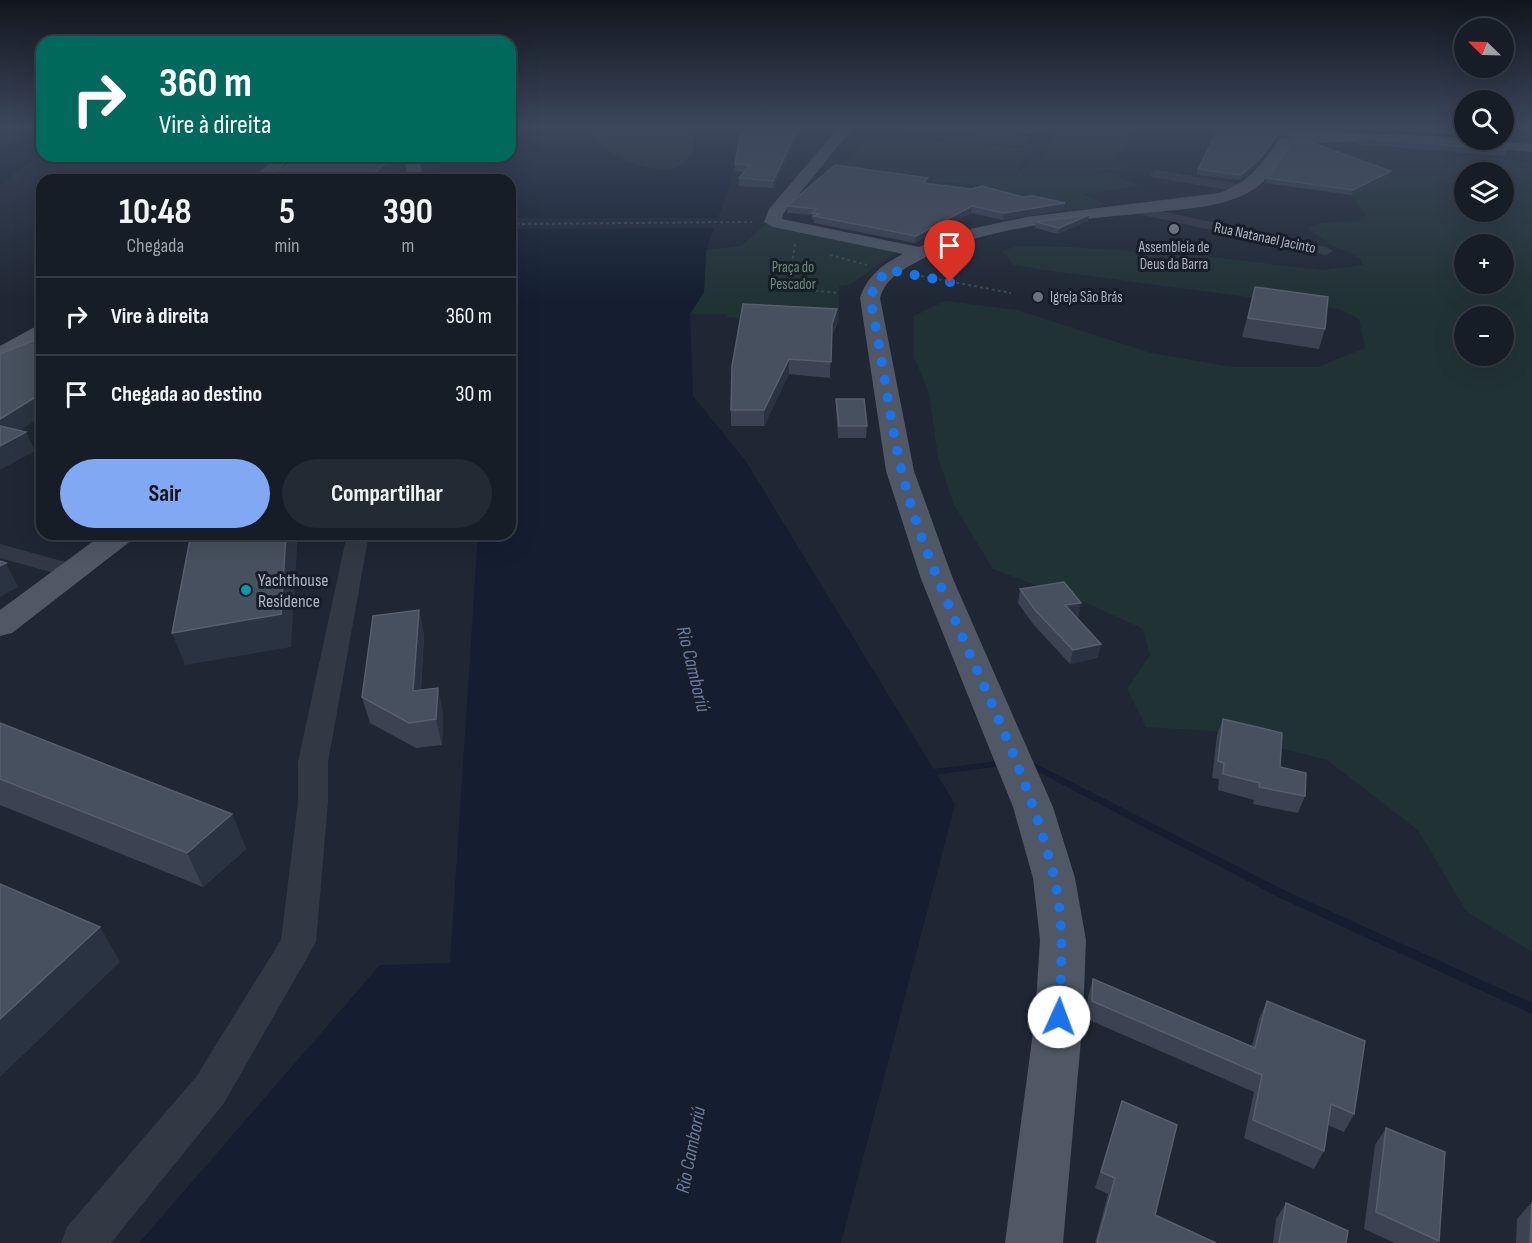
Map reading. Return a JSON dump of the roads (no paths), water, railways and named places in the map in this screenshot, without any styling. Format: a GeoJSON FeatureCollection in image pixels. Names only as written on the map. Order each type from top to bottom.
{"type":"FeatureCollection","features":[{"type":"Feature","properties":{"kind":"main road"},"geometry":{"type":"LineString","coordinates":[[800,184],[772,218],[778,224],[918,252]]}},
{"type":"Feature","properties":{"kind":"main road"},"geometry":{"type":"LineString","coordinates":[[1034,1243],[1059,1017],[1063,940],[1054,878],[1033,807],[937,579],[900,471],[870,298],[877,281],[889,270],[918,252],[960,237],[1012,226],[1216,198],[1245,189],[1253,184]]}},
{"type":"Feature","properties":{"kind":"main road"},"geometry":{"type":"LineString","coordinates":[[0,355],[36,334]]}},
{"type":"Feature","properties":{"kind":"main road"},"geometry":{"type":"LineString","coordinates":[[0,626],[114,540]]}},
{"type":"Feature","properties":{"kind":"street"},"geometry":{"type":"LineString","coordinates":[[1215,184],[1245,189]]}},
{"type":"Feature","properties":{"kind":"street","name":"Rua Natanael Jacinto"},"geometry":{"type":"LineString","coordinates":[[1134,209],[1326,251]]}},
{"type":"Feature","properties":{"kind":"street"},"geometry":{"type":"LineString","coordinates":[[83,1243],[210,1090],[298,942],[313,802],[313,762],[357,540]]}},
{"type":"Feature","properties":{"kind":"street"},"geometry":{"type":"LineString","coordinates":[[0,551],[72,571]]}},
{"type":"Feature","properties":{"kind":"water","name":"Rio Camboriú"},"geometry":{"type":"Polygon","coordinates":[[[516,184],[730,184],[706,250],[704,292],[690,314],[693,396],[745,460],[955,804],[841,1243],[139,1243],[380,965],[450,963],[478,540],[516,540],[516,184]]]}},
{"type":"Feature","properties":{"kind":"waterway"},"geometry":{"type":"LineString","coordinates":[[1026,762],[1282,894],[1532,1009]]}},
{"type":"Feature","properties":{"kind":"waterway"},"geometry":{"type":"LineString","coordinates":[[925,773],[1007,763]]}},
{"type":"Feature","properties":{"kind":"place","name":"Assembleia de Deus da Barra"},"geometry":{"type":"Point","coordinates":[1174,229]}},
{"type":"Feature","properties":{"kind":"place","name":"Igreja São Brás"},"geometry":{"type":"Point","coordinates":[1038,297]}},
{"type":"Feature","properties":{"kind":"place","name":"Yachthouse Residence"},"geometry":{"type":"Point","coordinates":[246,590]}},
{"type":"Feature","properties":{"kind":"park label","name":"Praça do Pescador"},"geometry":{"type":"Point","coordinates":[793,276]}}]}
